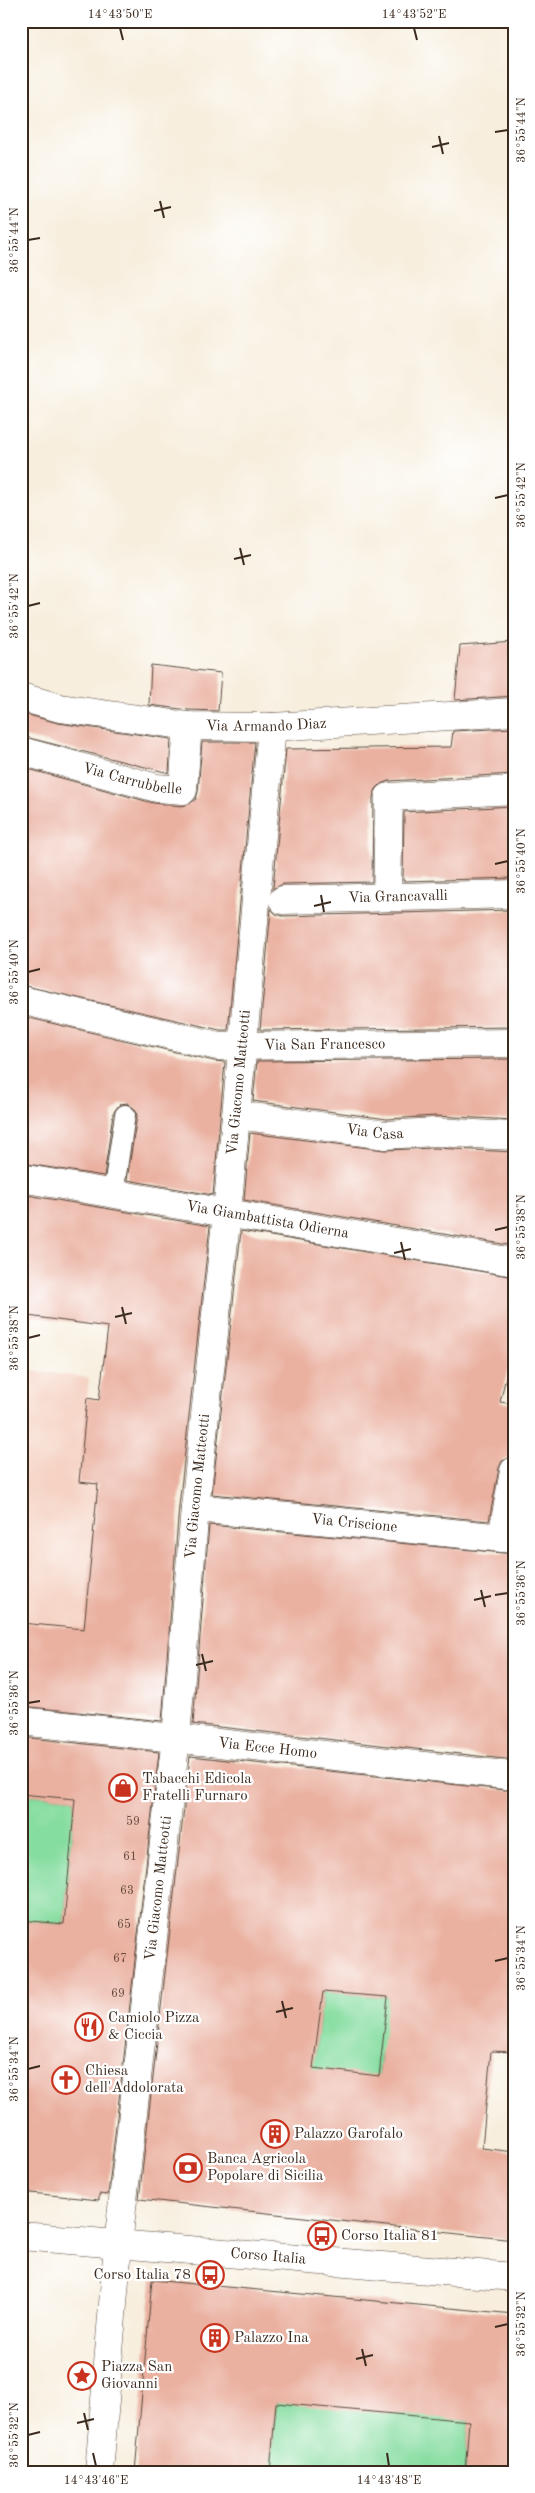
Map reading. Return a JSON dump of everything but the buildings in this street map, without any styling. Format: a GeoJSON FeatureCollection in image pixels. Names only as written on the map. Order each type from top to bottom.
{"type":"FeatureCollection","features":[{"type":"Feature","properties":{"kind":"street","name":"Via Armando Diaz"},"geometry":{"type":"LineString","coordinates":[[21,697],[60,708],[188,726],[272,727],[514,712]]}},
{"type":"Feature","properties":{"kind":"street","name":"Via Carrubbelle"},"geometry":{"type":"LineString","coordinates":[[21,751],[158,788],[183,790],[188,726]]}},
{"type":"Feature","properties":{"kind":"street","name":"Via Giacomo Matteotti"},"geometry":{"type":"LineString","coordinates":[[99,2472],[118,2244],[176,1737],[195,1508],[237,1115],[272,727]]}},
{"type":"Feature","properties":{"kind":"street"},"geometry":{"type":"LineString","coordinates":[[387,897],[389,797],[514,790]]}},
{"type":"Feature","properties":{"kind":"street","name":"Via Grancavalli"},"geometry":{"type":"LineString","coordinates":[[283,900],[514,894]]}},
{"type":"Feature","properties":{"kind":"street","name":"Via San Francesco"},"geometry":{"type":"LineString","coordinates":[[21,1000],[218,1046],[514,1043]]}},
{"type":"Feature","properties":{"kind":"street","name":"Via Casa"},"geometry":{"type":"LineString","coordinates":[[237,1115],[386,1134],[435,1132],[514,1136]]}},
{"type":"Feature","properties":{"kind":"street","name":"Via Giambattista Odierna"},"geometry":{"type":"LineString","coordinates":[[21,1178],[514,1262]]}},
{"type":"Feature","properties":{"kind":"street"},"geometry":{"type":"LineString","coordinates":[[508,1539],[514,1471]]}},
{"type":"Feature","properties":{"kind":"street","name":"Via Criscione"},"geometry":{"type":"LineString","coordinates":[[195,1508],[508,1539]]}},
{"type":"Feature","properties":{"kind":"street","name":"Via Ecce Homo"},"geometry":{"type":"LineString","coordinates":[[21,1720],[514,1776]]}},
{"type":"Feature","properties":{"kind":"street","name":"Corso Italia"},"geometry":{"type":"LineString","coordinates":[[21,2236],[514,2277]]}},
{"type":"Feature","properties":{"kind":"lane"},"geometry":{"type":"LineString","coordinates":[[113,1194],[125,1115]]}},
{"type":"Feature","properties":{"kind":"shaded area"},"geometry":{"type":"Polygon","coordinates":[[[21,1369],[89,1378],[79,1482],[153,1492],[146,1707],[21,1695],[21,1369]]]}},
{"type":"Feature","properties":{"kind":"green space"},"geometry":{"type":"Polygon","coordinates":[[[21,1794],[75,1799],[64,1924],[21,1920],[21,1794]]]}},
{"type":"Feature","properties":{"kind":"green space"},"geometry":{"type":"Polygon","coordinates":[[[323,1992],[402,1998],[396,2057],[381,2055],[378,2079],[268,2073],[270,2048],[315,2053],[323,1992]]]}},
{"type":"Feature","properties":{"kind":"green space"},"geometry":{"type":"Polygon","coordinates":[[[278,2385],[469,2421],[465,2472],[270,2472],[278,2385]]]}},
{"type":"Feature","properties":{"kind":"place","name":"Tabacchi Edicola Fratelli Furnaro"},"geometry":{"type":"Point","coordinates":[123,1788]}},
{"type":"Feature","properties":{"kind":"place","name":"Camiolo Pizza & Ciccia"},"geometry":{"type":"Point","coordinates":[89,2027]}},
{"type":"Feature","properties":{"kind":"place","name":"Chiesa dell'Addolorata"},"geometry":{"type":"Point","coordinates":[66,2080]}},
{"type":"Feature","properties":{"kind":"place","name":"Palazzo Garofalo"},"geometry":{"type":"Point","coordinates":[275,2134]}},
{"type":"Feature","properties":{"kind":"place","name":"Banca Agricola Popolare di Sicilia"},"geometry":{"type":"Point","coordinates":[188,2168]}},
{"type":"Feature","properties":{"kind":"place","name":"Corso Italia 81"},"geometry":{"type":"Point","coordinates":[322,2236]}},
{"type":"Feature","properties":{"kind":"place","name":"Corso Italia 78"},"geometry":{"type":"Point","coordinates":[210,2275]}},
{"type":"Feature","properties":{"kind":"place","name":"Palazzo Ina"},"geometry":{"type":"Point","coordinates":[215,2338]}},
{"type":"Feature","properties":{"kind":"place","name":"Piazza San Giovanni"},"geometry":{"type":"Point","coordinates":[82,2376]}}]}
